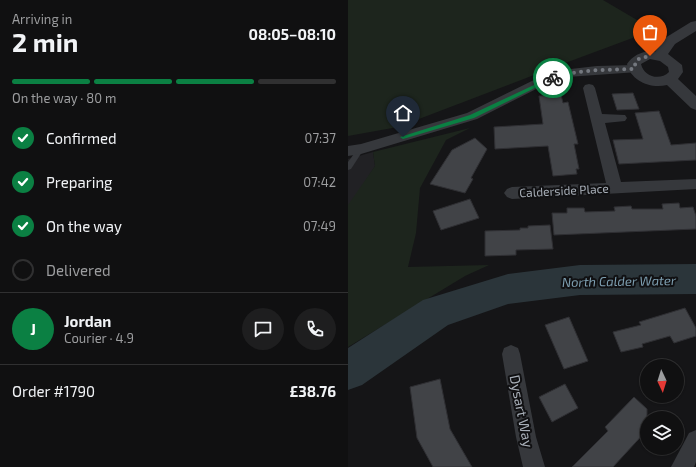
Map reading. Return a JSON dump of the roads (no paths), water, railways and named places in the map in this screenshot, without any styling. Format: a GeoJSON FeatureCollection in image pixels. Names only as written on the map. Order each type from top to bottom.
{"type":"FeatureCollection","features":[{"type":"Feature","properties":{"kind":"street"},"geometry":{"type":"LineString","coordinates":[[659,56],[670,41],[696,26]]}},
{"type":"Feature","properties":{"kind":"street"},"geometry":{"type":"LineString","coordinates":[[659,56],[671,61],[675,65],[676,72],[670,80],[662,82],[648,80],[640,76],[634,69],[634,64],[640,58],[659,56]]}},
{"type":"Feature","properties":{"kind":"street"},"geometry":{"type":"LineString","coordinates":[[348,151],[361,149],[472,116],[544,80],[566,73],[596,70],[634,69]]}},
{"type":"Feature","properties":{"kind":"street"},"geometry":{"type":"LineString","coordinates":[[670,80],[696,106]]}},
{"type":"Feature","properties":{"kind":"street","name":"Calderside Place"},"geometry":{"type":"LineString","coordinates":[[589,88],[615,188]]}},
{"type":"Feature","properties":{"kind":"street"},"geometry":{"type":"LineString","coordinates":[[597,119],[620,118]]}},
{"type":"Feature","properties":{"kind":"street","name":"Calderside Place"},"geometry":{"type":"LineString","coordinates":[[512,193],[696,184]]}},
{"type":"Feature","properties":{"kind":"street","name":"Dysart Way"},"geometry":{"type":"LineString","coordinates":[[511,354],[526,437],[534,467]]}},
{"type":"Feature","properties":{"kind":"street"},"geometry":{"type":"LineString","coordinates":[[682,467],[696,440]]}},
{"type":"Feature","properties":{"kind":"lane"},"geometry":{"type":"LineString","coordinates":[[348,167],[361,149]]}},
{"type":"Feature","properties":{"kind":"waterway","name":"North Calder Water"},"geometry":{"type":"LineString","coordinates":[[348,371],[436,312],[508,289],[580,280],[696,279]]}}]}
